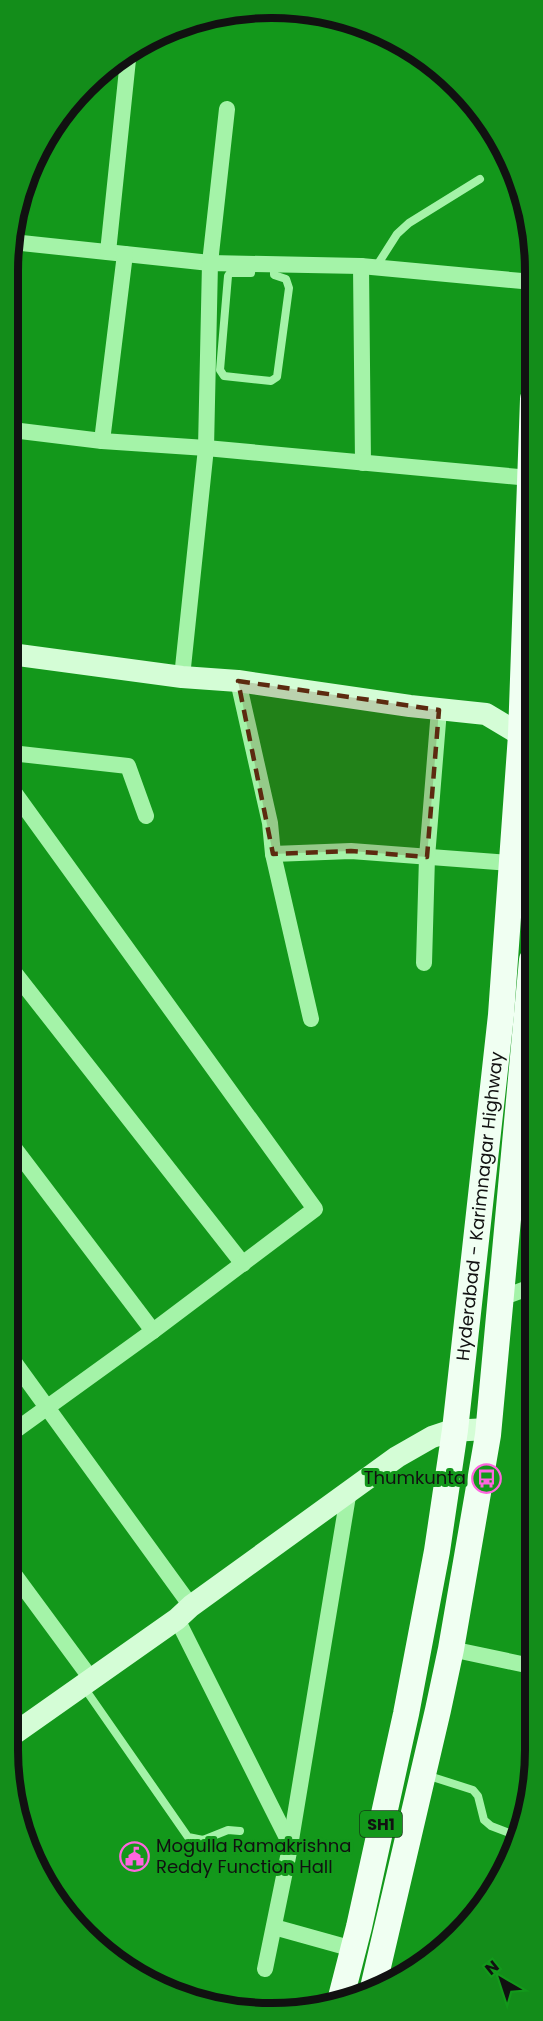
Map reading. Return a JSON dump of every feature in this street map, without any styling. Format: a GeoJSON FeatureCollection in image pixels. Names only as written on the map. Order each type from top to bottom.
{"type":"FeatureCollection","features":[{"type":"Feature","properties":{"kind":"main road","name":"Hyderabad - Karimnagar Highway"},"geometry":{"type":"LineString","coordinates":[[342,1993],[406,1714],[437,1551],[454,1430],[501,1015],[511,863],[525,744]]}},
{"type":"Feature","properties":{"kind":"main road","name":"Hyderabad - Karimnagar Highway"},"geometry":{"type":"LineString","coordinates":[[375,1981],[451,1649],[488,1429],[501,1298],[525,1116]]}},
{"type":"Feature","properties":{"kind":"street"},"geometry":{"type":"LineString","coordinates":[[102,441],[128,63]]}},
{"type":"Feature","properties":{"kind":"street"},"geometry":{"type":"LineString","coordinates":[[182,677],[206,448],[210,263],[227,109]]}},
{"type":"Feature","properties":{"kind":"street"},"geometry":{"type":"LineString","coordinates":[[20,243],[210,263],[368,266],[525,281]]}},
{"type":"Feature","properties":{"kind":"street"},"geometry":{"type":"LineString","coordinates":[[363,463],[368,266]]}},
{"type":"Feature","properties":{"kind":"street"},"geometry":{"type":"LineString","coordinates":[[18,431],[102,441],[206,448],[525,478]]}},
{"type":"Feature","properties":{"kind":"street"},"geometry":{"type":"LineString","coordinates":[[18,655],[182,677],[238,681],[439,710],[486,714],[525,701]]}},
{"type":"Feature","properties":{"kind":"street"},"geometry":{"type":"LineString","coordinates":[[238,681],[270,823],[273,854],[311,1019]]}},
{"type":"Feature","properties":{"kind":"street"},"geometry":{"type":"LineString","coordinates":[[424,963],[427,857],[439,710]]}},
{"type":"Feature","properties":{"kind":"street"},"geometry":{"type":"LineString","coordinates":[[486,714],[525,735]]}},
{"type":"Feature","properties":{"kind":"street"},"geometry":{"type":"LineString","coordinates":[[18,754],[128,766],[146,816]]}},
{"type":"Feature","properties":{"kind":"street"},"geometry":{"type":"LineString","coordinates":[[18,798],[315,1209],[18,1429]]}},
{"type":"Feature","properties":{"kind":"street"},"geometry":{"type":"LineString","coordinates":[[273,854],[351,851],[511,863]]}},
{"type":"Feature","properties":{"kind":"street"},"geometry":{"type":"LineString","coordinates":[[18,977],[243,1264]]}},
{"type":"Feature","properties":{"kind":"street"},"geometry":{"type":"LineString","coordinates":[[18,1153],[153,1331]]}},
{"type":"Feature","properties":{"kind":"street"},"geometry":{"type":"LineString","coordinates":[[501,1298],[525,1289]]}},
{"type":"Feature","properties":{"kind":"street"},"geometry":{"type":"LineString","coordinates":[[18,1368],[184,1612],[290,1844]]}},
{"type":"Feature","properties":{"kind":"street"},"geometry":{"type":"LineString","coordinates":[[18,1731],[397,1457],[432,1437],[454,1430],[488,1429]]}},
{"type":"Feature","properties":{"kind":"street"},"geometry":{"type":"LineString","coordinates":[[265,1969],[290,1844],[349,1490]]}},
{"type":"Feature","properties":{"kind":"street"},"geometry":{"type":"LineString","coordinates":[[18,1581],[87,1683]]}},
{"type":"Feature","properties":{"kind":"street"},"geometry":{"type":"LineString","coordinates":[[451,1649],[525,1665]]}},
{"type":"Feature","properties":{"kind":"street"},"geometry":{"type":"LineString","coordinates":[[273,1927],[353,1949]]}},
{"type":"Feature","properties":{"kind":"lane"},"geometry":{"type":"LineString","coordinates":[[368,266],[409,224],[480,179]]}},
{"type":"Feature","properties":{"kind":"lane"},"geometry":{"type":"LineString","coordinates":[[252,264],[251,273],[235,271],[228,276],[220,370],[224,376],[271,381],[277,377],[289,288],[286,279],[274,275],[274,264]]}},
{"type":"Feature","properties":{"kind":"lane"},"geometry":{"type":"LineString","coordinates":[[87,1683],[188,1837],[203,1840],[228,1830],[240,1831]]}},
{"type":"Feature","properties":{"kind":"lane"},"geometry":{"type":"LineString","coordinates":[[423,1775],[473,1790],[478,1796],[484,1820],[491,1827],[511,1834]]}},
{"type":"Feature","properties":{"kind":"highlighted area"},"geometry":{"type":"Polygon","coordinates":[[[238,681],[439,710],[427,857],[351,851],[273,854],[238,681]]]}},
{"type":"Feature","properties":{"kind":"place","name":"Thumkunta"},"geometry":{"type":"Point","coordinates":[487,1478]}},
{"type":"Feature","properties":{"kind":"place","name":"Mogulla Ramakrishna Reddy Function Hall"},"geometry":{"type":"Point","coordinates":[135,1856]}}]}
